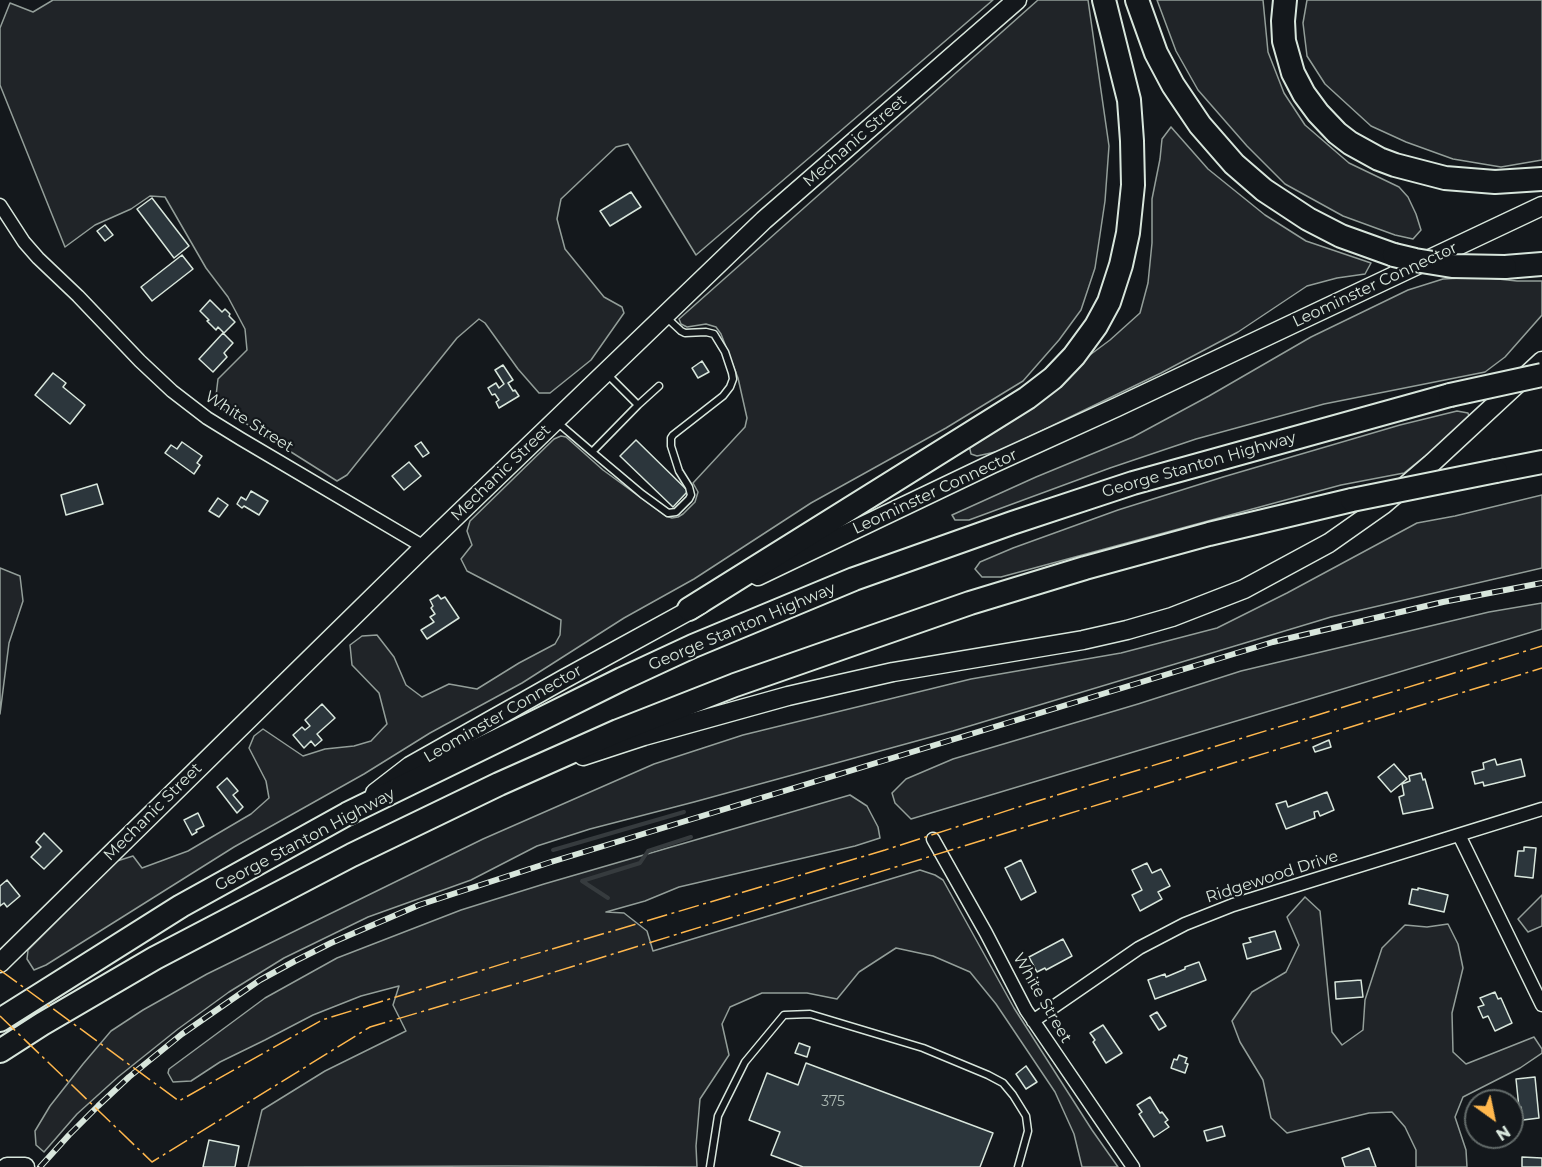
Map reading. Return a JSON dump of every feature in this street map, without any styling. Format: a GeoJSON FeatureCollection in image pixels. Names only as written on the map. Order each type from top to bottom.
{"type":"FeatureCollection","features":[{"type":"Feature","properties":{"kind":"highway"},"geometry":{"type":"LineString","coordinates":[[689,609],[1027,398],[1053,378],[1089,336],[1108,302],[1119,272],[1133,196],[1129,100],[1104,0]]}},
{"type":"Feature","properties":{"kind":"highway"},"geometry":{"type":"LineString","coordinates":[[1137,0],[1156,53],[1173,85],[1200,125],[1234,164],[1264,190],[1303,216],[1341,236],[1415,260],[1452,266],[1505,267],[1542,264]]}},
{"type":"Feature","properties":{"kind":"highway"},"geometry":{"type":"LineString","coordinates":[[1285,0],[1284,41],[1293,73],[1304,94],[1318,113],[1350,143],[1395,165],[1445,178],[1495,182],[1542,178]]}},
{"type":"Feature","properties":{"kind":"highway","name":"George Stanton Highway"},"geometry":{"type":"LineString","coordinates":[[0,1020],[181,906],[347,814],[693,646],[854,579],[1132,483],[1450,395],[1542,375]]}},
{"type":"Feature","properties":{"kind":"highway","name":"George Stanton Highway"},"geometry":{"type":"LineString","coordinates":[[0,1051],[154,958],[342,860],[499,784],[618,731],[735,685],[970,603],[1085,568],[1316,507],[1542,462]]}},
{"type":"Feature","properties":{"kind":"highway"},"geometry":{"type":"LineString","coordinates":[[0,1065],[99,990]]}},
{"type":"Feature","properties":{"kind":"main road","name":"Mechanic Street"},"geometry":{"type":"LineString","coordinates":[[0,963],[424,547],[764,220],[1017,0]]}},
{"type":"Feature","properties":{"kind":"main road","name":"Leominster Connector"},"geometry":{"type":"LineString","coordinates":[[347,814],[410,766],[689,609],[1542,206]]}},
{"type":"Feature","properties":{"kind":"main road"},"geometry":{"type":"LineString","coordinates":[[499,784],[644,736],[788,696],[893,672],[1083,640],[1126,630],[1172,617],[1244,588],[1329,543],[1383,505],[1440,456],[1542,361]]}},
{"type":"Feature","properties":{"kind":"main road"},"geometry":{"type":"LineString","coordinates":[[7,1167],[24,1167]]}},
{"type":"Feature","properties":{"kind":"street","name":"White Street"},"geometry":{"type":"LineString","coordinates":[[0,205],[31,250],[52,273],[78,296],[172,391],[207,418],[424,547]]}},
{"type":"Feature","properties":{"kind":"street","name":"Ridgewood Drive"},"geometry":{"type":"LineString","coordinates":[[1033,1021],[1139,948],[1185,924],[1233,905],[1542,809]]}},
{"type":"Feature","properties":{"kind":"street"},"geometry":{"type":"LineString","coordinates":[[1459,835],[1542,1005]]}},
{"type":"Feature","properties":{"kind":"street","name":"White Street"},"geometry":{"type":"LineString","coordinates":[[933,839],[1033,1021],[1133,1167]]}},
{"type":"Feature","properties":{"kind":"lane"},"geometry":{"type":"LineString","coordinates":[[556,420],[642,494],[668,513],[676,512],[691,495],[675,459],[671,438],[723,396],[730,387],[732,373],[725,352],[714,334],[685,333],[664,315]]}},
{"type":"Feature","properties":{"kind":"lane"},"geometry":{"type":"LineString","coordinates":[[606,372],[638,405]]}},
{"type":"Feature","properties":{"kind":"lane"},"geometry":{"type":"LineString","coordinates":[[592,452],[659,386]]}},
{"type":"Feature","properties":{"kind":"lane"},"geometry":{"type":"LineString","coordinates":[[710,1167],[718,1116],[745,1062],[784,1015],[810,1014],[923,1048],[1003,1083],[1026,1116],[1028,1131],[1018,1167]]}},
{"type":"Feature","properties":{"kind":"shaded area"},"geometry":{"type":"Polygon","coordinates":[[[53,0],[993,0],[696,255],[628,144],[616,147],[561,199],[557,219],[565,249],[604,297],[622,307],[624,313],[591,360],[550,393],[539,393],[518,369],[485,323],[479,319],[457,338],[347,475],[337,481],[215,404],[218,379],[247,350],[245,329],[228,297],[206,268],[165,197],[150,196],[131,209],[95,225],[65,247],[0,85],[0,28],[10,3],[33,12],[53,0]]]}},
{"type":"Feature","properties":{"kind":"shaded area"},"geometry":{"type":"Polygon","coordinates":[[[1038,0],[1088,0],[1109,146],[1105,201],[1095,268],[1081,310],[1059,340],[1023,381],[946,428],[811,503],[694,579],[624,618],[522,683],[430,733],[364,774],[234,847],[46,965],[34,970],[27,959],[28,950],[117,861],[133,856],[142,868],[188,851],[251,814],[269,798],[266,781],[249,748],[254,736],[263,729],[303,756],[325,749],[354,746],[371,741],[387,724],[379,693],[352,665],[350,645],[362,636],[377,635],[394,657],[406,685],[422,697],[449,684],[477,689],[555,644],[560,635],[561,620],[467,571],[461,559],[472,545],[467,531],[470,521],[554,439],[561,436],[566,437],[603,470],[666,516],[672,518],[683,514],[695,502],[698,492],[693,483],[745,427],[747,418],[738,378],[721,334],[716,327],[706,324],[687,327],[681,324],[679,319],[1038,0]]]}},
{"type":"Feature","properties":{"kind":"shaded area"},"geometry":{"type":"Polygon","coordinates":[[[1157,0],[1263,0],[1268,52],[1284,93],[1305,125],[1349,163],[1399,187],[1408,197],[1421,230],[1413,239],[1395,235],[1343,216],[1285,184],[1247,146],[1198,90],[1176,51],[1157,0]]]}},
{"type":"Feature","properties":{"kind":"shaded area"},"geometry":{"type":"Polygon","coordinates":[[[1307,0],[1542,0],[1542,160],[1501,167],[1453,159],[1371,126],[1325,84],[1307,56],[1303,23],[1307,0]]]}},
{"type":"Feature","properties":{"kind":"shaded area"},"geometry":{"type":"Polygon","coordinates":[[[1171,127],[1208,169],[1265,215],[1306,241],[1371,263],[1365,274],[1307,286],[1238,332],[1161,373],[1000,451],[977,456],[971,454],[969,445],[1110,340],[1140,313],[1148,283],[1152,243],[1152,199],[1162,139],[1171,127]]]}},
{"type":"Feature","properties":{"kind":"shaded area"},"geometry":{"type":"Polygon","coordinates":[[[1479,277],[1542,281],[1542,315],[1505,357],[1485,372],[1324,404],[1196,439],[969,520],[955,520],[952,515],[1133,437],[1311,337],[1408,290],[1443,279],[1479,277]]]}},
{"type":"Feature","properties":{"kind":"shaded area"},"geometry":{"type":"Polygon","coordinates":[[[1457,411],[1468,413],[1470,420],[1404,473],[1341,485],[1001,577],[982,577],[975,569],[980,562],[1013,548],[1118,510],[1400,425],[1457,411]]]}},
{"type":"Feature","properties":{"kind":"shaded area"},"geometry":{"type":"Polygon","coordinates":[[[1542,495],[1542,568],[1331,617],[953,731],[590,829],[537,846],[471,880],[368,917],[284,958],[229,992],[118,1077],[77,1114],[44,1152],[36,1145],[35,1131],[50,1106],[83,1064],[111,1031],[143,1010],[207,974],[483,839],[654,764],[743,735],[971,679],[1121,653],[1217,628],[1417,523],[1542,495]]]}},
{"type":"Feature","properties":{"kind":"shaded area"},"geometry":{"type":"Polygon","coordinates":[[[0,568],[20,576],[23,601],[9,643],[0,714],[0,568]]]}},
{"type":"Feature","properties":{"kind":"shaded area"},"geometry":{"type":"Polygon","coordinates":[[[1542,603],[1542,629],[911,819],[895,803],[892,793],[906,779],[953,759],[1241,671],[1489,612],[1542,603]]]}},
{"type":"Feature","properties":{"kind":"shaded area"},"geometry":{"type":"Polygon","coordinates":[[[850,795],[867,806],[878,827],[880,838],[855,846],[679,887],[645,901],[606,912],[624,913],[647,931],[653,951],[920,870],[935,875],[943,880],[1014,1008],[1118,1167],[1082,1167],[1074,1134],[1055,1092],[996,1004],[970,972],[933,956],[896,948],[859,972],[837,999],[807,993],[762,993],[730,1007],[722,1024],[729,1055],[700,1099],[696,1146],[697,1167],[248,1167],[262,1110],[325,1071],[406,1031],[393,1005],[399,986],[361,996],[313,1015],[220,1062],[191,1081],[173,1082],[168,1073],[169,1069],[265,998],[337,958],[461,910],[850,795]]]}},
{"type":"Feature","properties":{"kind":"shaded area"},"geometry":{"type":"Polygon","coordinates":[[[1542,895],[1542,926],[1528,932],[1518,919],[1542,895]]]}},
{"type":"Feature","properties":{"kind":"shaded area"},"geometry":{"type":"Polygon","coordinates":[[[1305,897],[1320,911],[1332,1032],[1342,1045],[1363,1030],[1365,1000],[1382,948],[1405,925],[1427,927],[1448,924],[1458,944],[1463,968],[1452,1013],[1453,1052],[1466,1064],[1534,1037],[1542,1053],[1520,1068],[1479,1089],[1464,1089],[1464,1096],[1455,1117],[1466,1150],[1467,1167],[1416,1167],[1416,1150],[1405,1127],[1392,1112],[1369,1113],[1287,1133],[1271,1118],[1263,1080],[1240,1042],[1232,1021],[1252,992],[1286,972],[1299,945],[1287,917],[1305,897]]]}},
{"type":"Feature","properties":{"kind":"building"},"geometry":{"type":"Polygon","coordinates":[[[631,192],[641,207],[610,226],[600,211],[631,192]]]}},
{"type":"Feature","properties":{"kind":"building"},"geometry":{"type":"Polygon","coordinates":[[[152,198],[189,246],[174,258],[137,209],[152,198]]]}},
{"type":"Feature","properties":{"kind":"building"},"geometry":{"type":"Polygon","coordinates":[[[105,225],[113,235],[105,241],[97,231],[105,225]]]}},
{"type":"Feature","properties":{"kind":"building"},"geometry":{"type":"Polygon","coordinates":[[[182,255],[193,269],[152,301],[141,287],[182,255]]]}},
{"type":"Feature","properties":{"kind":"building"},"geometry":{"type":"Polygon","coordinates":[[[210,300],[222,312],[225,309],[235,322],[224,333],[218,327],[216,330],[200,311],[210,300]]]}},
{"type":"Feature","properties":{"kind":"building"},"geometry":{"type":"Polygon","coordinates":[[[223,333],[233,343],[224,353],[227,357],[213,372],[199,359],[223,333]]]}},
{"type":"Feature","properties":{"kind":"building"},"geometry":{"type":"Polygon","coordinates":[[[702,361],[709,372],[698,378],[692,368],[702,361]]]}},
{"type":"Feature","properties":{"kind":"building"},"geometry":{"type":"Polygon","coordinates":[[[503,365],[513,380],[508,383],[519,396],[499,408],[496,402],[499,400],[488,388],[496,383],[499,388],[504,384],[495,370],[503,365]]]}},
{"type":"Feature","properties":{"kind":"building"},"geometry":{"type":"Polygon","coordinates":[[[53,373],[66,383],[63,387],[85,405],[70,424],[35,395],[53,373]]]}},
{"type":"Feature","properties":{"kind":"building"},"geometry":{"type":"Polygon","coordinates":[[[636,440],[688,491],[673,507],[620,456],[636,440]]]}},
{"type":"Feature","properties":{"kind":"building"},"geometry":{"type":"Polygon","coordinates":[[[182,442],[202,456],[197,463],[200,465],[194,474],[165,453],[171,445],[177,449],[182,442]]]}},
{"type":"Feature","properties":{"kind":"building"},"geometry":{"type":"Polygon","coordinates":[[[421,442],[429,453],[423,457],[415,446],[421,442]]]}},
{"type":"Feature","properties":{"kind":"building"},"geometry":{"type":"Polygon","coordinates":[[[409,462],[421,476],[404,490],[392,476],[409,462]]]}},
{"type":"Feature","properties":{"kind":"building"},"geometry":{"type":"Polygon","coordinates":[[[97,484],[103,504],[66,515],[61,495],[97,484]]]}},
{"type":"Feature","properties":{"kind":"building"},"geometry":{"type":"Polygon","coordinates":[[[251,491],[268,501],[259,515],[237,504],[241,497],[246,500],[251,491]]]}},
{"type":"Feature","properties":{"kind":"building"},"geometry":{"type":"Polygon","coordinates":[[[218,498],[228,505],[219,517],[209,511],[218,498]]]}},
{"type":"Feature","properties":{"kind":"building"},"geometry":{"type":"Polygon","coordinates":[[[438,595],[441,599],[445,597],[459,618],[427,639],[421,630],[434,622],[430,617],[435,614],[430,600],[438,595]]]}},
{"type":"Feature","properties":{"kind":"building"},"geometry":{"type":"Polygon","coordinates":[[[322,704],[335,718],[317,734],[322,740],[315,746],[311,741],[304,748],[293,735],[302,727],[305,730],[310,726],[305,720],[322,704]]]}},
{"type":"Feature","properties":{"kind":"building"},"geometry":{"type":"Polygon","coordinates":[[[1329,740],[1331,747],[1315,752],[1313,747],[1329,740]]]}},
{"type":"Feature","properties":{"kind":"building"},"geometry":{"type":"Polygon","coordinates":[[[1495,759],[1497,765],[1521,759],[1525,776],[1484,786],[1483,782],[1475,784],[1472,772],[1484,769],[1483,763],[1495,759]]]}},
{"type":"Feature","properties":{"kind":"building"},"geometry":{"type":"Polygon","coordinates":[[[1394,764],[1407,779],[1391,792],[1378,777],[1394,764]]]}},
{"type":"Feature","properties":{"kind":"building"},"geometry":{"type":"Polygon","coordinates":[[[1421,773],[1423,780],[1425,779],[1433,808],[1403,814],[1399,797],[1404,795],[1402,784],[1410,781],[1409,776],[1421,773]]]}},
{"type":"Feature","properties":{"kind":"building"},"geometry":{"type":"Polygon","coordinates":[[[227,778],[238,791],[233,795],[243,807],[237,813],[217,787],[227,778]]]}},
{"type":"Feature","properties":{"kind":"building"},"geometry":{"type":"Polygon","coordinates":[[[1327,792],[1334,810],[1320,816],[1318,811],[1314,812],[1315,818],[1286,829],[1276,804],[1286,801],[1288,807],[1327,792]]]}},
{"type":"Feature","properties":{"kind":"building"},"geometry":{"type":"Polygon","coordinates":[[[198,813],[204,826],[192,835],[184,820],[198,813]]]}},
{"type":"Feature","properties":{"kind":"building"},"geometry":{"type":"Polygon","coordinates":[[[44,833],[62,851],[44,869],[31,857],[41,847],[36,842],[44,833]]]}},
{"type":"Feature","properties":{"kind":"building"},"geometry":{"type":"Polygon","coordinates":[[[1524,847],[1536,848],[1533,878],[1515,876],[1518,851],[1524,851],[1524,847]]]}},
{"type":"Feature","properties":{"kind":"building"},"geometry":{"type":"Polygon","coordinates":[[[1021,860],[1036,892],[1021,900],[1005,868],[1021,860]]]}},
{"type":"Feature","properties":{"kind":"building"},"geometry":{"type":"Polygon","coordinates":[[[1147,863],[1152,873],[1161,869],[1170,886],[1158,892],[1162,899],[1140,911],[1132,895],[1142,890],[1132,870],[1147,863]]]}},
{"type":"Feature","properties":{"kind":"building"},"geometry":{"type":"Polygon","coordinates":[[[7,880],[20,896],[7,907],[4,903],[0,906],[0,886],[7,880]]]}},
{"type":"Feature","properties":{"kind":"building"},"geometry":{"type":"Polygon","coordinates":[[[1418,888],[1448,895],[1444,912],[1409,904],[1412,889],[1418,890],[1418,888]]]}},
{"type":"Feature","properties":{"kind":"building"},"geometry":{"type":"Polygon","coordinates":[[[1275,931],[1281,949],[1247,959],[1243,944],[1251,942],[1249,938],[1275,931]]]}},
{"type":"Feature","properties":{"kind":"building"},"geometry":{"type":"Polygon","coordinates":[[[1063,939],[1072,956],[1046,970],[1045,968],[1037,972],[1029,957],[1063,939]]]}},
{"type":"Feature","properties":{"kind":"building"},"geometry":{"type":"Polygon","coordinates":[[[1199,962],[1206,980],[1155,999],[1148,980],[1165,974],[1166,977],[1199,962]]]}},
{"type":"Feature","properties":{"kind":"building"},"geometry":{"type":"Polygon","coordinates":[[[1361,980],[1363,997],[1336,999],[1335,982],[1361,980]]]}},
{"type":"Feature","properties":{"kind":"building"},"geometry":{"type":"Polygon","coordinates":[[[1495,992],[1498,999],[1501,998],[1512,1023],[1495,1031],[1488,1016],[1483,1018],[1478,1007],[1484,1005],[1480,998],[1495,992]]]}},
{"type":"Feature","properties":{"kind":"building"},"geometry":{"type":"Polygon","coordinates":[[[1157,1012],[1166,1026],[1159,1030],[1150,1016],[1157,1012]]]}},
{"type":"Feature","properties":{"kind":"building"},"geometry":{"type":"Polygon","coordinates":[[[1103,1025],[1122,1053],[1106,1063],[1090,1033],[1103,1025]]]}},
{"type":"Feature","properties":{"kind":"building"},"geometry":{"type":"Polygon","coordinates":[[[799,1043],[810,1047],[807,1057],[795,1053],[799,1043]]]}},
{"type":"Feature","properties":{"kind":"building"},"geometry":{"type":"Polygon","coordinates":[[[1179,1055],[1187,1058],[1185,1073],[1171,1068],[1174,1059],[1177,1060],[1179,1055]]]}},
{"type":"Feature","properties":{"kind":"building"},"geometry":{"type":"Polygon","coordinates":[[[806,1063],[993,1133],[980,1167],[803,1167],[771,1155],[780,1132],[749,1120],[767,1073],[798,1085],[806,1063]]]}},
{"type":"Feature","properties":{"kind":"building"},"geometry":{"type":"Polygon","coordinates":[[[1026,1066],[1037,1082],[1026,1089],[1016,1074],[1026,1066]]]}},
{"type":"Feature","properties":{"kind":"building"},"geometry":{"type":"Polygon","coordinates":[[[1535,1077],[1539,1118],[1524,1120],[1524,1089],[1517,1089],[1516,1079],[1535,1077]]]}},
{"type":"Feature","properties":{"kind":"building"},"geometry":{"type":"Polygon","coordinates":[[[1150,1097],[1160,1113],[1162,1112],[1168,1120],[1165,1122],[1169,1127],[1154,1137],[1139,1114],[1142,1112],[1137,1105],[1150,1097]]]}},
{"type":"Feature","properties":{"kind":"building"},"geometry":{"type":"Polygon","coordinates":[[[1222,1126],[1225,1136],[1207,1141],[1204,1131],[1222,1126]]]}},
{"type":"Feature","properties":{"kind":"building"},"geometry":{"type":"Polygon","coordinates":[[[209,1140],[239,1146],[235,1167],[203,1167],[209,1140]]]}},
{"type":"Feature","properties":{"kind":"building"},"geometry":{"type":"Polygon","coordinates":[[[1369,1148],[1376,1167],[1345,1167],[1342,1158],[1369,1148]]]}},
{"type":"Feature","properties":{"kind":"building"},"geometry":{"type":"Polygon","coordinates":[[[1522,1157],[1542,1158],[1542,1167],[1522,1167],[1522,1157]]]}},
{"type":"Feature","properties":{"kind":"waterway"},"geometry":{"type":"LineString","coordinates":[[553,850],[684,812]]}},
{"type":"Feature","properties":{"kind":"waterway"},"geometry":{"type":"LineString","coordinates":[[608,898],[582,881],[640,863],[648,851],[691,837]]}},
{"type":"Feature","properties":{"kind":"railway"},"geometry":{"type":"LineString","coordinates":[[40,1167],[69,1135],[129,1077],[182,1034],[260,980],[331,943],[419,905],[551,862],[1273,642],[1443,602],[1542,583]]}},
{"type":"Feature","properties":{"kind":"power"},"geometry":{"type":"LineString","coordinates":[[0,970],[179,1101],[322,1020],[885,850],[1542,646]]}},
{"type":"Feature","properties":{"kind":"power"},"geometry":{"type":"LineString","coordinates":[[0,1016],[152,1162],[370,1027],[1542,668]]}}]}
